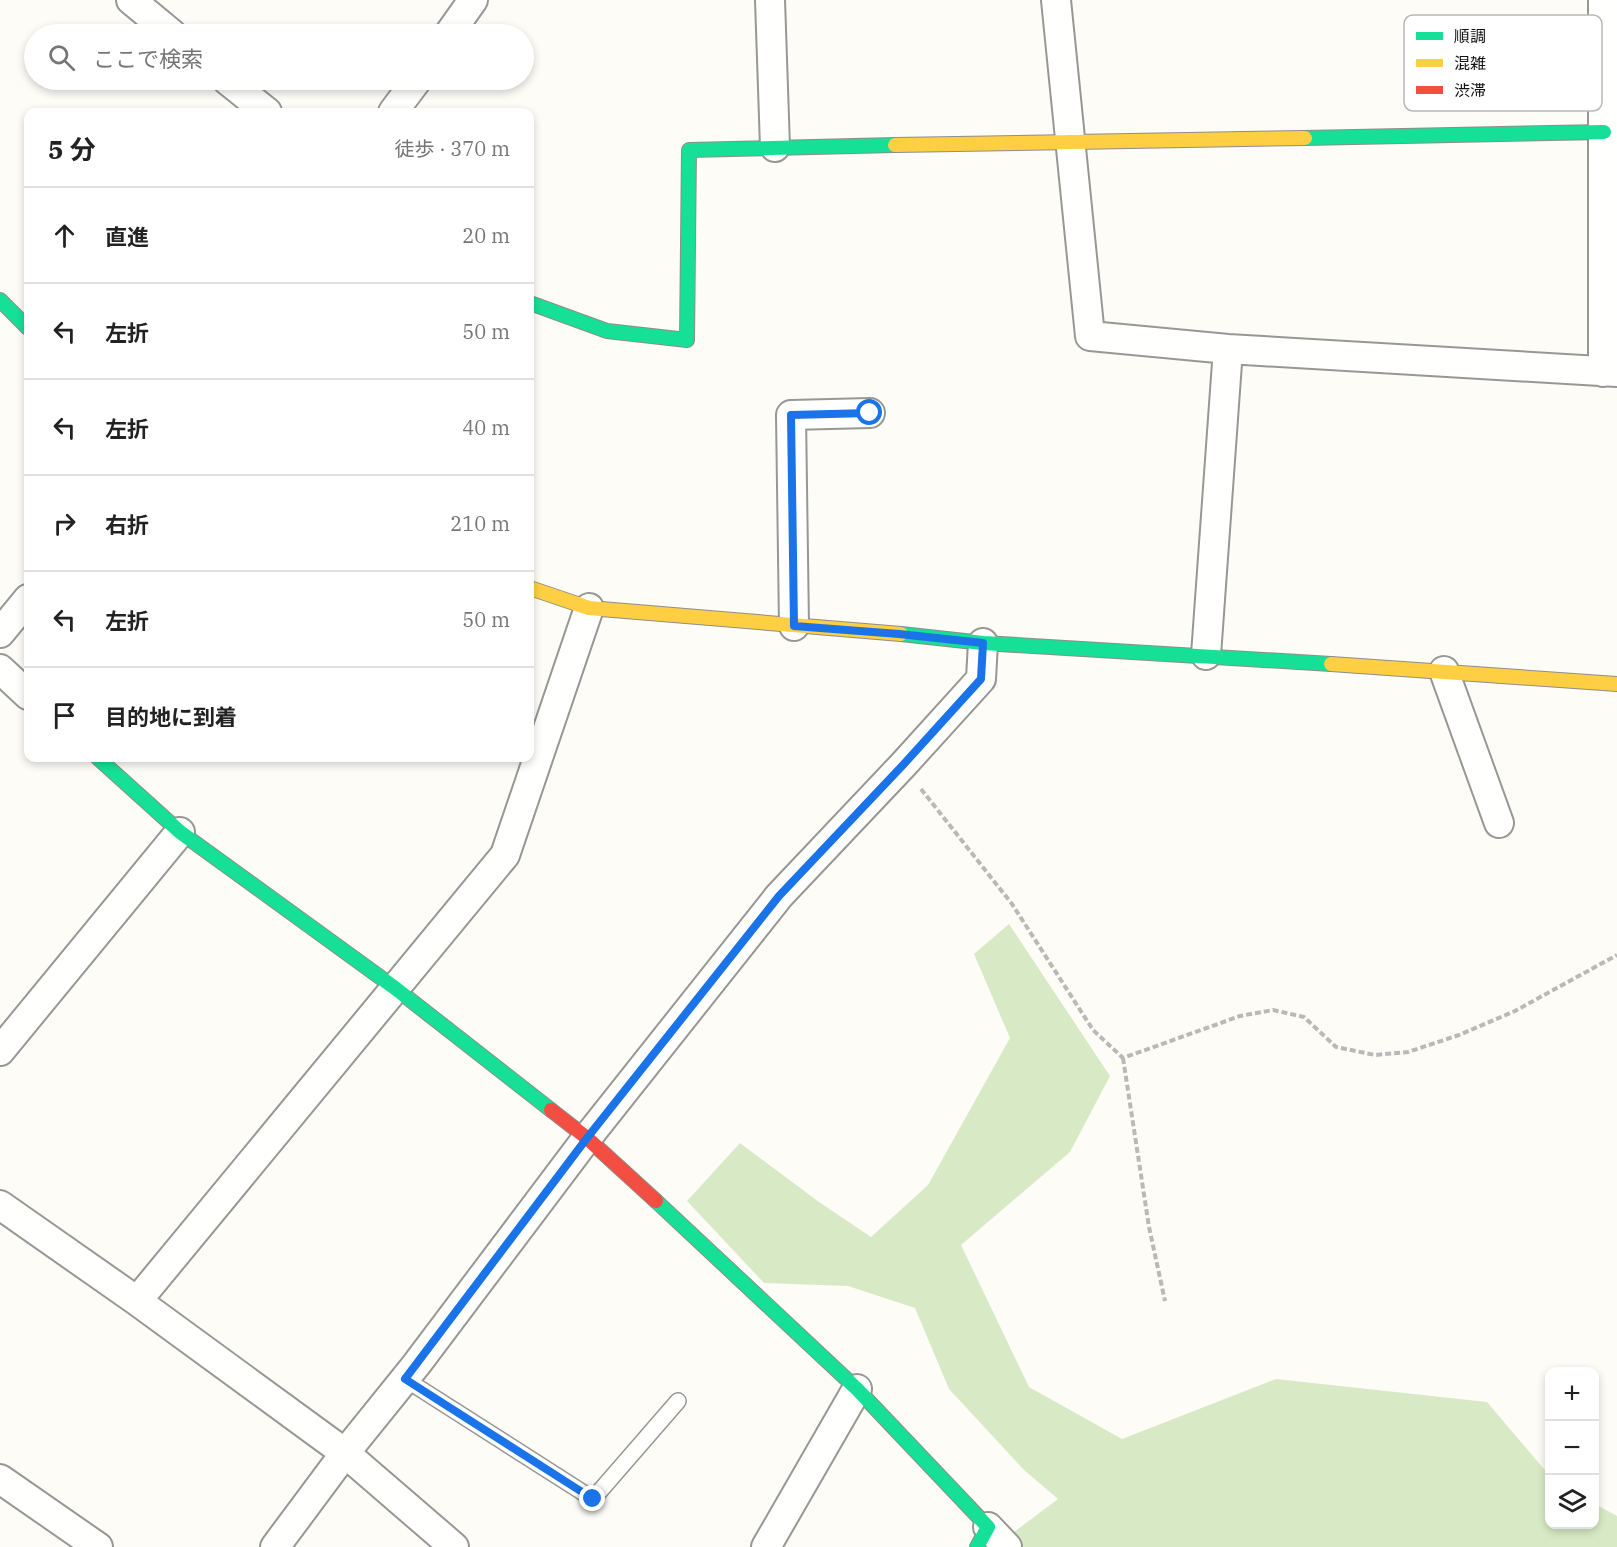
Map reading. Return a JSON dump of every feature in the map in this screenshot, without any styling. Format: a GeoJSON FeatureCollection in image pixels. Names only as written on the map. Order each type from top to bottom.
{"type":"FeatureCollection","features":[{"type":"Feature","properties":{"kind":"street"},"geometry":{"type":"LineString","coordinates":[[131,0],[160,24]]}},
{"type":"Feature","properties":{"kind":"street"},"geometry":{"type":"LineString","coordinates":[[456,24],[473,0]]}},
{"type":"Feature","properties":{"kind":"street"},"geometry":{"type":"LineString","coordinates":[[770,0],[775,147]]}},
{"type":"Feature","properties":{"kind":"street"},"geometry":{"type":"LineString","coordinates":[[1056,0],[1090,336],[1228,349],[1610,372],[1603,0]]}},
{"type":"Feature","properties":{"kind":"street"},"geometry":{"type":"LineString","coordinates":[[240,90],[262,108]]}},
{"type":"Feature","properties":{"kind":"street"},"geometry":{"type":"LineString","coordinates":[[396,108],[410,90]]}},
{"type":"Feature","properties":{"kind":"street"},"geometry":{"type":"LineString","coordinates":[[534,304],[607,331],[687,340],[689,150],[1604,132]]}},
{"type":"Feature","properties":{"kind":"street"},"geometry":{"type":"LineString","coordinates":[[0,300],[24,324]]}},
{"type":"Feature","properties":{"kind":"street"},"geometry":{"type":"LineString","coordinates":[[1206,655],[1228,349]]}},
{"type":"Feature","properties":{"kind":"street"},"geometry":{"type":"LineString","coordinates":[[794,626],[791,415],[870,413]]}},
{"type":"Feature","properties":{"kind":"street"},"geometry":{"type":"LineString","coordinates":[[534,589],[589,608],[983,643],[1206,655],[1617,684]]}},
{"type":"Feature","properties":{"kind":"street"},"geometry":{"type":"LineString","coordinates":[[0,633],[24,604]]}},
{"type":"Feature","properties":{"kind":"street"},"geometry":{"type":"LineString","coordinates":[[137,1301],[505,855],[589,608]]}},
{"type":"Feature","properties":{"kind":"street"},"geometry":{"type":"LineString","coordinates":[[275,1547],[587,1138],[779,896],[981,679],[983,643]]}},
{"type":"Feature","properties":{"kind":"street"},"geometry":{"type":"LineString","coordinates":[[0,669],[24,691]]}},
{"type":"Feature","properties":{"kind":"street"},"geometry":{"type":"LineString","coordinates":[[1444,671],[1498,823]]}},
{"type":"Feature","properties":{"kind":"street"},"geometry":{"type":"LineString","coordinates":[[102,762],[180,832],[395,988],[587,1138],[689,1230],[857,1389],[982,1537],[1007,1547]]}},
{"type":"Feature","properties":{"kind":"street"},"geometry":{"type":"LineString","coordinates":[[0,1051],[180,832]]}},
{"type":"Feature","properties":{"kind":"street"},"geometry":{"type":"LineString","coordinates":[[0,1204],[345,1453],[454,1547]]}},
{"type":"Feature","properties":{"kind":"street"},"geometry":{"type":"LineString","coordinates":[[766,1547],[857,1389]]}},
{"type":"Feature","properties":{"kind":"street"},"geometry":{"type":"LineString","coordinates":[[0,1479],[98,1547]]}},
{"type":"Feature","properties":{"kind":"lane"},"geometry":{"type":"LineString","coordinates":[[405,1379],[593,1499],[678,1401]]}},
{"type":"Feature","properties":{"kind":"path"},"geometry":{"type":"LineString","coordinates":[[903,765],[1012,904],[1093,1030],[1123,1058],[1149,1227],[1165,1301]]}},
{"type":"Feature","properties":{"kind":"path"},"geometry":{"type":"LineString","coordinates":[[1123,1058],[1240,1016],[1273,1010],[1304,1017],[1336,1047],[1375,1055],[1408,1052],[1459,1035],[1515,1011],[1617,956]]}},
{"type":"Feature","properties":{"kind":"green space"},"geometry":{"type":"Polygon","coordinates":[[[1009,924],[1110,1076],[1070,1152],[961,1245],[1029,1387],[1122,1439],[1276,1379],[1487,1402],[1545,1470],[1545,1529],[1599,1529],[1599,1506],[1617,1516],[1617,1547],[994,1547],[1058,1499],[1023,1469],[949,1389],[915,1308],[848,1286],[764,1283],[687,1201],[740,1143],[819,1202],[871,1237],[928,1185],[1010,1038],[974,954],[1009,924]]]}},
{"type":"Feature","properties":{"kind":"traffic: fast"},"geometry":{"type":"LineString","coordinates":[[1305,138],[1604,132]]}},
{"type":"Feature","properties":{"kind":"traffic: fast"},"geometry":{"type":"LineString","coordinates":[[534,304],[607,331],[687,340],[689,150],[895,145]]}},
{"type":"Feature","properties":{"kind":"traffic: fast"},"geometry":{"type":"LineString","coordinates":[[0,300],[24,324]]}},
{"type":"Feature","properties":{"kind":"traffic: fast"},"geometry":{"type":"LineString","coordinates":[[901,634],[983,643],[1331,664]]}},
{"type":"Feature","properties":{"kind":"traffic: fast"},"geometry":{"type":"LineString","coordinates":[[102,762],[180,832],[395,988],[551,1110]]}},
{"type":"Feature","properties":{"kind":"traffic: fast"},"geometry":{"type":"LineString","coordinates":[[656,1201],[857,1389],[988,1527],[977,1547]]}},
{"type":"Feature","properties":{"kind":"traffic: slow"},"geometry":{"type":"LineString","coordinates":[[895,145],[1305,138]]}},
{"type":"Feature","properties":{"kind":"traffic: slow"},"geometry":{"type":"LineString","coordinates":[[534,589],[589,608],[901,634]]}},
{"type":"Feature","properties":{"kind":"traffic: slow"},"geometry":{"type":"LineString","coordinates":[[1331,664],[1617,684]]}},
{"type":"Feature","properties":{"kind":"traffic: jam"},"geometry":{"type":"LineString","coordinates":[[551,1110],[587,1138],[656,1201]]}},
{"type":"Feature","properties":{"kind":"route"},"geometry":{"type":"LineString","coordinates":[[593,1499],[405,1379],[587,1138],[779,896],[981,679],[983,643],[794,626],[791,415],[870,413]]}}]}
